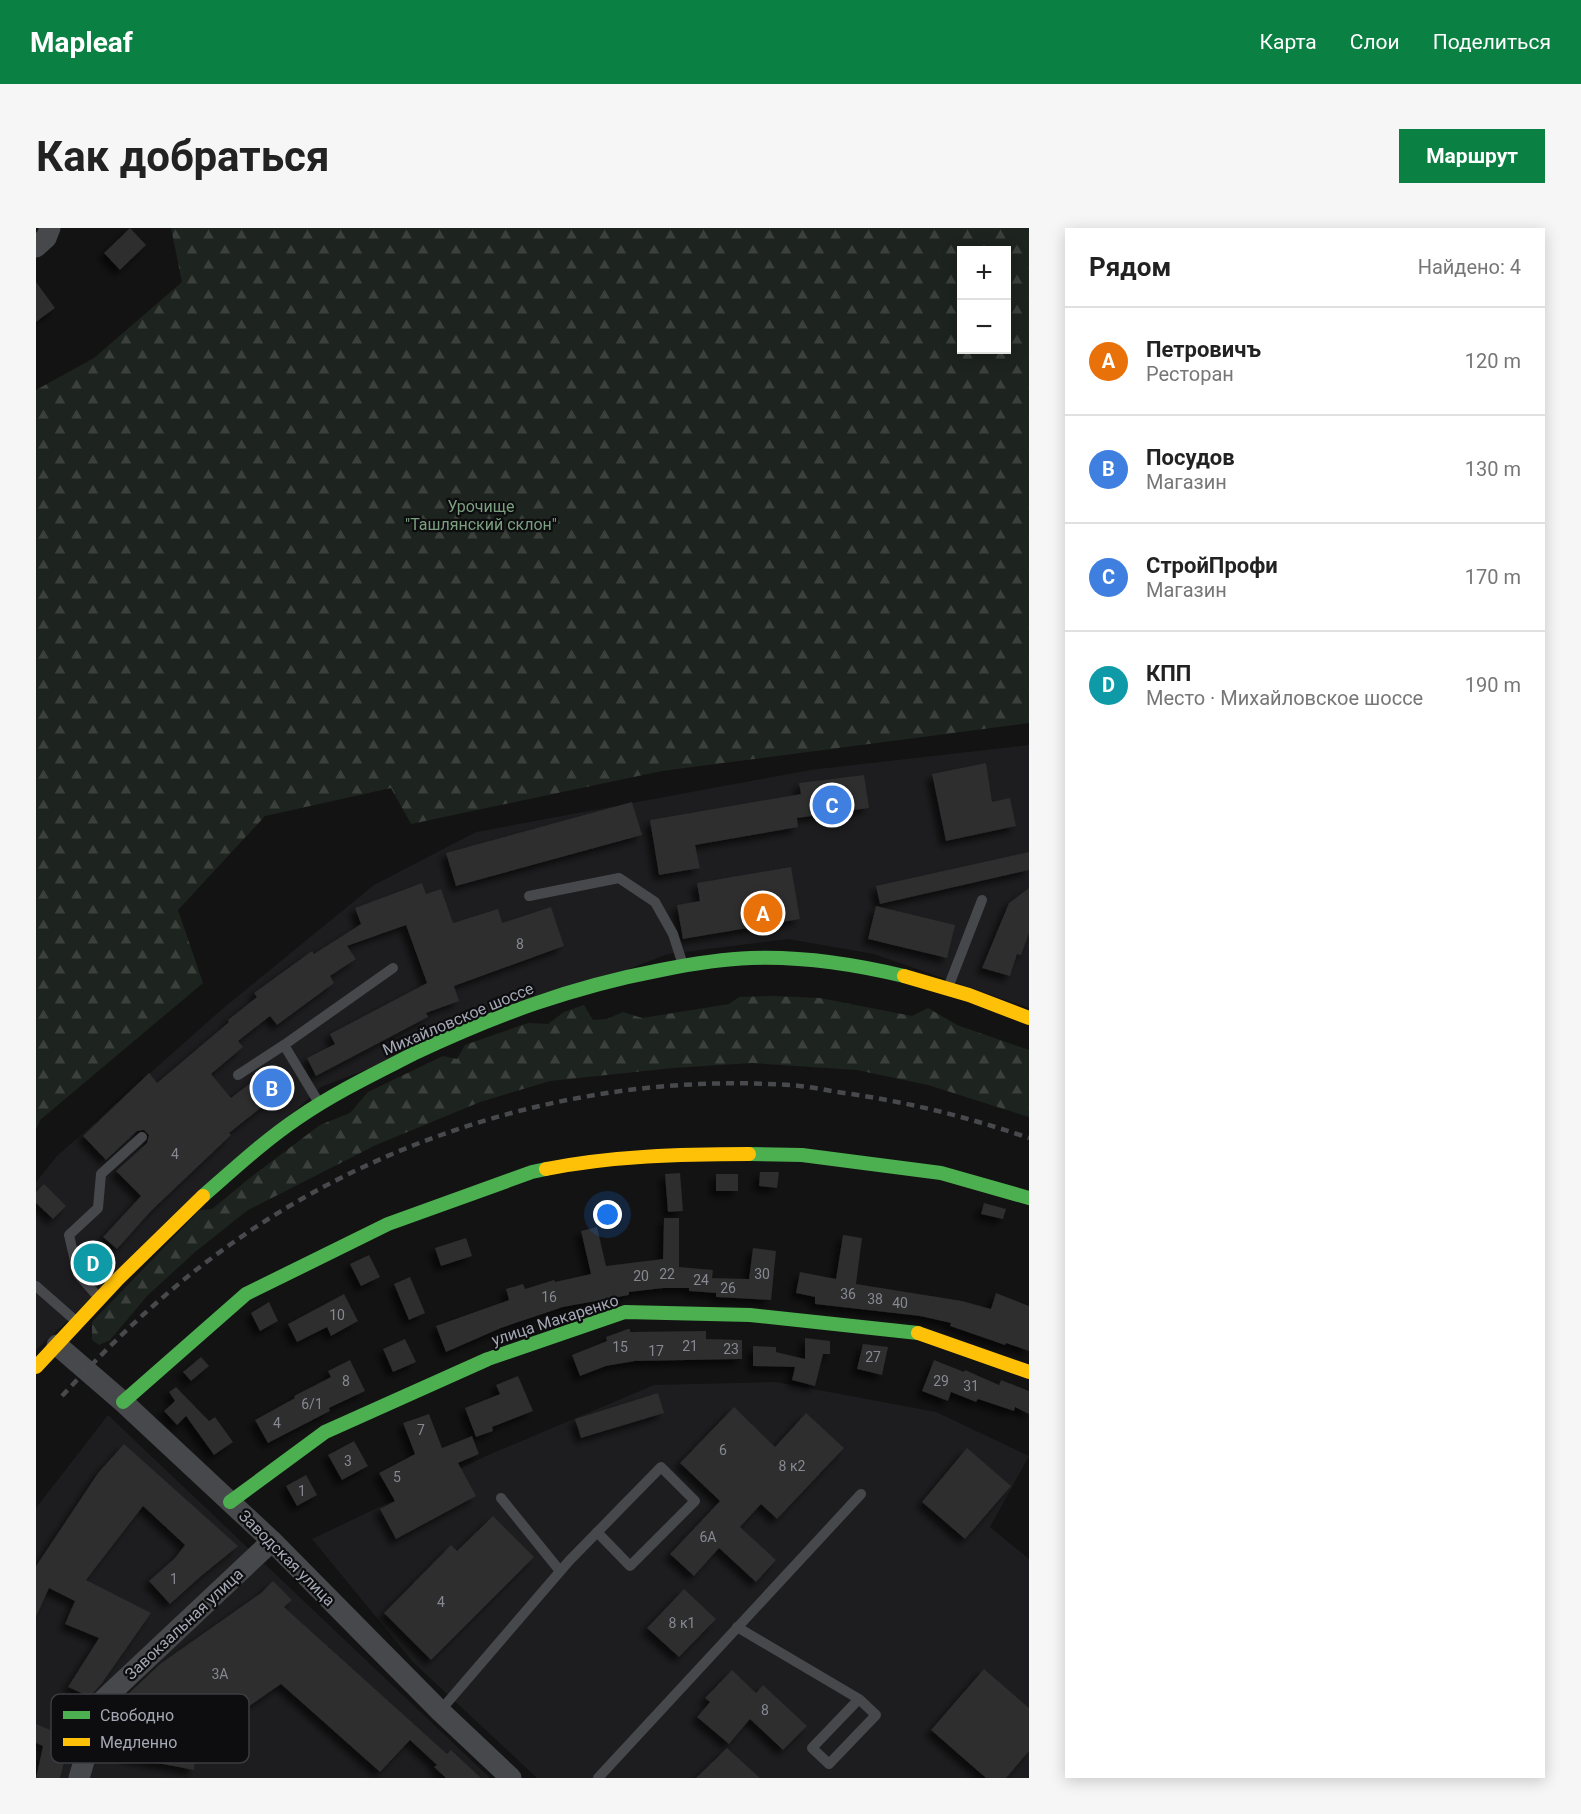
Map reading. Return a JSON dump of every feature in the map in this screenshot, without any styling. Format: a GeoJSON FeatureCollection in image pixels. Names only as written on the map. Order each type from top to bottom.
{"type":"FeatureCollection","features":[{"type":"Feature","properties":{"kind":"street","name":"Михайловское шоссе"},"geometry":{"type":"LineString","coordinates":[[36,1367],[181,1214],[264,1143],[319,1104],[373,1074],[450,1037],[526,1005],[623,977],[683,965],[729,958],[780,957],[828,961],[910,978],[985,999],[1029,1018]]}},
{"type":"Feature","properties":{"kind":"street"},"geometry":{"type":"LineString","coordinates":[[123,1402],[246,1294],[388,1224],[532,1172],[588,1161],[706,1154],[802,1155],[941,1173],[1029,1198]]}},
{"type":"Feature","properties":{"kind":"street","name":"улица Макаренко"},"geometry":{"type":"LineString","coordinates":[[230,1502],[325,1432],[488,1359],[625,1312],[750,1315],[915,1332],[1029,1372]]}},
{"type":"Feature","properties":{"kind":"street","name":"Заводская улица"},"geometry":{"type":"LineString","coordinates":[[57,1345],[123,1402],[273,1541],[440,1711],[511,1778]]}},
{"type":"Feature","properties":{"kind":"street","name":"Завокзальная улица"},"geometry":{"type":"LineString","coordinates":[[109,1694],[273,1541]]}},
{"type":"Feature","properties":{"kind":"street","name":"Завокзальная улица"},"geometry":{"type":"LineString","coordinates":[[79,1778],[83,1763]]}},
{"type":"Feature","properties":{"kind":"lane"},"geometry":{"type":"LineString","coordinates":[[529,896],[619,878],[655,902],[673,934],[683,965]]}},
{"type":"Feature","properties":{"kind":"lane"},"geometry":{"type":"LineString","coordinates":[[948,988],[982,900]]}},
{"type":"Feature","properties":{"kind":"lane"},"geometry":{"type":"LineString","coordinates":[[238,1075],[393,968]]}},
{"type":"Feature","properties":{"kind":"lane"},"geometry":{"type":"LineString","coordinates":[[284,1045],[319,1104]]}},
{"type":"Feature","properties":{"kind":"lane"},"geometry":{"type":"LineString","coordinates":[[99,1298],[78,1274],[69,1235],[98,1208],[101,1174],[142,1137]]}},
{"type":"Feature","properties":{"kind":"lane"},"geometry":{"type":"LineString","coordinates":[[36,1286],[77,1322]]}},
{"type":"Feature","properties":{"kind":"lane"},"geometry":{"type":"LineString","coordinates":[[440,1711],[560,1571],[597,1532],[662,1467],[695,1501],[630,1566],[597,1532]]}},
{"type":"Feature","properties":{"kind":"lane"},"geometry":{"type":"LineString","coordinates":[[598,1778],[861,1494]]}},
{"type":"Feature","properties":{"kind":"lane"},"geometry":{"type":"LineString","coordinates":[[501,1498],[560,1571]]}},
{"type":"Feature","properties":{"kind":"lane"},"geometry":{"type":"LineString","coordinates":[[737,1627],[859,1699],[876,1715],[829,1764],[812,1748],[859,1699]]}},
{"type":"Feature","properties":{"kind":"shaded area"},"geometry":{"type":"Polygon","coordinates":[[[1029,745],[1029,1008],[874,954],[788,939],[668,954],[321,1087],[36,1350],[36,1182],[57,1156],[221,1010],[374,885],[476,832],[810,770],[1029,745]]]}},
{"type":"Feature","properties":{"kind":"shaded area"},"geometry":{"type":"Polygon","coordinates":[[[776,1382],[936,1412],[1029,1456],[990,1527],[1029,1559],[1029,1778],[537,1778],[413,1662],[312,1539],[486,1456],[654,1385],[776,1382]]]}},
{"type":"Feature","properties":{"kind":"shaded area"},"geometry":{"type":"Polygon","coordinates":[[[108,1415],[490,1778],[36,1778],[36,1508],[108,1415]]]}},
{"type":"Feature","properties":{"kind":"green space","name":"Урочище \"Ташлянский склон\""},"geometry":{"type":"Polygon","coordinates":[[[171,228],[1029,228],[1029,723],[662,771],[411,824],[391,788],[265,816],[178,910],[203,983],[40,1120],[36,1129],[36,390],[94,358],[182,282],[171,228]]]}},
{"type":"Feature","properties":{"kind":"green space"},"geometry":{"type":"Polygon","coordinates":[[[739,997],[820,998],[912,1016],[928,1008],[957,1025],[1029,1050],[1029,1117],[928,1085],[857,1070],[752,1063],[673,1068],[550,1081],[480,1102],[376,1145],[248,1210],[195,1252],[147,1296],[110,1340],[99,1345],[92,1340],[92,1322],[200,1210],[212,1209],[320,1125],[350,1113],[368,1092],[443,1056],[457,1059],[465,1045],[528,1023],[548,1024],[564,1012],[584,1005],[593,1020],[607,1019],[623,1012],[642,1018],[729,1004],[739,997]]]}},
{"type":"Feature","properties":{"kind":"building"},"geometry":{"type":"Polygon","coordinates":[[[130,228],[146,245],[120,270],[104,253],[130,228]]]}},
{"type":"Feature","properties":{"kind":"building"},"geometry":{"type":"Polygon","coordinates":[[[36,282],[55,308],[36,322],[36,282]]]}},
{"type":"Feature","properties":{"kind":"building"},"geometry":{"type":"Polygon","coordinates":[[[986,763],[992,802],[1010,798],[1016,826],[946,841],[932,774],[986,763]]]}},
{"type":"Feature","properties":{"kind":"building"},"geometry":{"type":"Polygon","coordinates":[[[864,775],[869,808],[797,818],[798,827],[695,845],[700,868],[659,875],[650,820],[801,794],[799,783],[864,775]]]}},
{"type":"Feature","properties":{"kind":"building"},"geometry":{"type":"Polygon","coordinates":[[[632,802],[642,835],[456,886],[446,853],[632,802]]]}},
{"type":"Feature","properties":{"kind":"building"},"geometry":{"type":"Polygon","coordinates":[[[1029,852],[1029,870],[880,904],[876,886],[1029,852]]]}},
{"type":"Feature","properties":{"kind":"building"},"geometry":{"type":"Polygon","coordinates":[[[791,867],[800,919],[683,939],[677,905],[700,901],[697,883],[791,867]]]}},
{"type":"Feature","properties":{"kind":"building"},"geometry":{"type":"Polygon","coordinates":[[[422,883],[426,894],[441,889],[453,923],[498,909],[502,923],[551,907],[564,946],[454,986],[459,1001],[426,1013],[428,1017],[316,1076],[307,1058],[335,1044],[330,1034],[427,983],[406,925],[347,946],[356,959],[330,976],[334,983],[277,1025],[270,1016],[238,1041],[243,1047],[211,1074],[231,1098],[275,1064],[291,1084],[229,1133],[231,1135],[151,1211],[117,1249],[103,1237],[141,1196],[116,1171],[147,1143],[149,1135],[144,1130],[137,1131],[106,1160],[83,1136],[149,1073],[157,1083],[257,997],[254,993],[312,951],[314,954],[361,924],[355,908],[422,883]]]}},
{"type":"Feature","properties":{"kind":"building"},"geometry":{"type":"Polygon","coordinates":[[[1029,888],[1029,933],[1021,955],[1017,954],[1010,976],[982,968],[1009,903],[1029,888]]]}},
{"type":"Feature","properties":{"kind":"building"},"geometry":{"type":"Polygon","coordinates":[[[876,906],[955,925],[947,958],[868,939],[876,906]]]}},
{"type":"Feature","properties":{"kind":"building"},"geometry":{"type":"Polygon","coordinates":[[[760,1172],[779,1172],[777,1188],[759,1186],[760,1172]]]}},
{"type":"Feature","properties":{"kind":"building"},"geometry":{"type":"Polygon","coordinates":[[[680,1173],[683,1211],[668,1212],[665,1174],[680,1173]]]}},
{"type":"Feature","properties":{"kind":"building"},"geometry":{"type":"Polygon","coordinates":[[[716,1174],[738,1174],[738,1191],[716,1191],[716,1174]]]}},
{"type":"Feature","properties":{"kind":"building"},"geometry":{"type":"Polygon","coordinates":[[[44,1184],[66,1206],[53,1219],[36,1203],[36,1192],[44,1184]]]}},
{"type":"Feature","properties":{"kind":"building"},"geometry":{"type":"Polygon","coordinates":[[[984,1203],[1006,1209],[1003,1219],[981,1214],[984,1203]]]}},
{"type":"Feature","properties":{"kind":"building"},"geometry":{"type":"Polygon","coordinates":[[[664,1218],[679,1218],[679,1267],[713,1270],[712,1278],[749,1279],[753,1248],[776,1251],[771,1300],[716,1297],[716,1293],[689,1291],[689,1288],[629,1292],[629,1295],[563,1307],[501,1328],[446,1352],[436,1326],[509,1300],[506,1289],[523,1284],[525,1289],[554,1280],[555,1282],[591,1274],[581,1231],[597,1227],[606,1266],[663,1259],[664,1218]]]}},
{"type":"Feature","properties":{"kind":"building"},"geometry":{"type":"Polygon","coordinates":[[[843,1235],[862,1238],[856,1284],[962,1301],[991,1309],[996,1293],[1029,1306],[1029,1351],[950,1326],[951,1323],[920,1316],[815,1304],[815,1297],[796,1293],[800,1272],[836,1279],[843,1235]]]}},
{"type":"Feature","properties":{"kind":"building"},"geometry":{"type":"Polygon","coordinates":[[[466,1238],[472,1256],[441,1266],[435,1248],[466,1238]]]}},
{"type":"Feature","properties":{"kind":"building"},"geometry":{"type":"Polygon","coordinates":[[[369,1255],[380,1277],[361,1286],[350,1264],[369,1255]]]}},
{"type":"Feature","properties":{"kind":"building"},"geometry":{"type":"Polygon","coordinates":[[[410,1277],[425,1313],[409,1320],[394,1284],[410,1277]]]}},
{"type":"Feature","properties":{"kind":"building"},"geometry":{"type":"Polygon","coordinates":[[[344,1294],[358,1321],[331,1336],[327,1327],[297,1342],[288,1324],[344,1294]]]}},
{"type":"Feature","properties":{"kind":"building"},"geometry":{"type":"Polygon","coordinates":[[[269,1302],[278,1321],[260,1331],[251,1313],[269,1302]]]}},
{"type":"Feature","properties":{"kind":"building"},"geometry":{"type":"Polygon","coordinates":[[[628,1329],[630,1332],[706,1331],[706,1339],[742,1340],[742,1359],[635,1361],[606,1366],[580,1376],[572,1355],[607,1341],[606,1337],[628,1329]]]}},
{"type":"Feature","properties":{"kind":"building"},"geometry":{"type":"Polygon","coordinates":[[[805,1338],[830,1341],[830,1354],[823,1354],[815,1386],[792,1380],[795,1367],[753,1366],[753,1346],[776,1347],[776,1352],[805,1359],[805,1338]]]}},
{"type":"Feature","properties":{"kind":"building"},"geometry":{"type":"Polygon","coordinates":[[[405,1339],[416,1362],[393,1372],[383,1349],[405,1339]]]}},
{"type":"Feature","properties":{"kind":"building"},"geometry":{"type":"Polygon","coordinates":[[[863,1344],[888,1347],[882,1375],[857,1369],[863,1344]]]}},
{"type":"Feature","properties":{"kind":"building"},"geometry":{"type":"Polygon","coordinates":[[[201,1357],[209,1366],[191,1381],[183,1372],[201,1357]]]}},
{"type":"Feature","properties":{"kind":"building"},"geometry":{"type":"Polygon","coordinates":[[[350,1360],[365,1391],[329,1408],[330,1411],[268,1443],[255,1420],[331,1377],[328,1371],[350,1360]]]}},
{"type":"Feature","properties":{"kind":"building"},"geometry":{"type":"Polygon","coordinates":[[[934,1360],[999,1385],[1001,1380],[1029,1391],[1029,1414],[1015,1407],[1014,1411],[978,1399],[976,1402],[951,1392],[948,1401],[922,1391],[934,1360]]]}},
{"type":"Feature","properties":{"kind":"building"},"geometry":{"type":"Polygon","coordinates":[[[518,1376],[533,1411],[492,1427],[493,1431],[476,1437],[465,1408],[500,1394],[496,1385],[518,1376]]]}},
{"type":"Feature","properties":{"kind":"building"},"geometry":{"type":"Polygon","coordinates":[[[176,1387],[209,1421],[215,1417],[233,1442],[214,1455],[186,1416],[177,1425],[164,1411],[175,1401],[169,1392],[176,1387]]]}},
{"type":"Feature","properties":{"kind":"building"},"geometry":{"type":"Polygon","coordinates":[[[658,1393],[664,1413],[581,1438],[575,1419],[658,1393]]]}},
{"type":"Feature","properties":{"kind":"building"},"geometry":{"type":"Polygon","coordinates":[[[734,1407],[775,1447],[806,1413],[844,1448],[777,1519],[761,1504],[740,1527],[776,1560],[756,1582],[719,1548],[694,1576],[670,1554],[720,1501],[680,1463],[734,1407]]]}},
{"type":"Feature","properties":{"kind":"building"},"geometry":{"type":"Polygon","coordinates":[[[429,1414],[442,1448],[472,1436],[479,1454],[458,1463],[476,1496],[396,1539],[380,1509],[395,1501],[379,1473],[415,1454],[403,1423],[429,1414]]]}},
{"type":"Feature","properties":{"kind":"building"},"geometry":{"type":"Polygon","coordinates":[[[354,1441],[368,1466],[342,1480],[328,1455],[354,1441]]]}},
{"type":"Feature","properties":{"kind":"building"},"geometry":{"type":"Polygon","coordinates":[[[124,1444],[238,1546],[170,1604],[149,1581],[175,1558],[185,1545],[143,1506],[86,1580],[151,1613],[102,1683],[93,1694],[83,1694],[68,1687],[99,1638],[65,1624],[75,1601],[49,1588],[36,1617],[36,1566],[98,1473],[124,1444]]]}},
{"type":"Feature","properties":{"kind":"building"},"geometry":{"type":"Polygon","coordinates":[[[967,1448],[1011,1486],[965,1539],[922,1502],[967,1448]]]}},
{"type":"Feature","properties":{"kind":"building"},"geometry":{"type":"Polygon","coordinates":[[[306,1475],[317,1495],[297,1506],[286,1486],[306,1475]]]}},
{"type":"Feature","properties":{"kind":"building"},"geometry":{"type":"Polygon","coordinates":[[[493,1516],[534,1557],[431,1660],[384,1613],[451,1545],[457,1551],[493,1516]]]}},
{"type":"Feature","properties":{"kind":"building"},"geometry":{"type":"Polygon","coordinates":[[[273,1581],[292,1600],[284,1607],[447,1754],[451,1750],[481,1778],[446,1778],[434,1767],[437,1765],[410,1740],[380,1772],[281,1684],[249,1706],[249,1694],[128,1694],[160,1664],[261,1593],[273,1581]]]}},
{"type":"Feature","properties":{"kind":"building"},"geometry":{"type":"Polygon","coordinates":[[[684,1589],[716,1619],[679,1657],[647,1628],[684,1589]]]}},
{"type":"Feature","properties":{"kind":"building"},"geometry":{"type":"Polygon","coordinates":[[[984,1669],[1029,1708],[1029,1751],[1006,1778],[986,1778],[931,1730],[984,1669]]]}},
{"type":"Feature","properties":{"kind":"building"},"geometry":{"type":"Polygon","coordinates":[[[732,1670],[756,1693],[763,1685],[807,1726],[783,1750],[750,1719],[729,1744],[697,1717],[710,1702],[705,1698],[732,1670]]]}},
{"type":"Feature","properties":{"kind":"building"},"geometry":{"type":"Polygon","coordinates":[[[36,1724],[51,1730],[51,1763],[64,1763],[60,1778],[36,1778],[43,1746],[36,1743],[36,1724]]]}},
{"type":"Feature","properties":{"kind":"building"},"geometry":{"type":"Polygon","coordinates":[[[727,1748],[760,1778],[696,1778],[727,1748]]]}},
{"type":"Feature","properties":{"kind":"building"},"geometry":{"type":"Polygon","coordinates":[[[157,1763],[195,1763],[194,1770],[157,1763]]]}},
{"type":"Feature","properties":{"kind":"railway"},"geometry":{"type":"LineString","coordinates":[[62,1396],[119,1337],[180,1283],[224,1249],[286,1208],[352,1172],[421,1142],[493,1118],[566,1100],[640,1089],[714,1084],[789,1085],[910,1105],[958,1116],[1029,1138]]}},
{"type":"Feature","properties":{"kind":"traffic: fast"},"geometry":{"type":"LineString","coordinates":[[203,1196],[273,1136],[340,1092],[444,1040],[504,1015],[565,994],[661,970],[740,959],[809,960],[904,976]]}},
{"type":"Feature","properties":{"kind":"traffic: fast"},"geometry":{"type":"LineString","coordinates":[[749,1154],[802,1155],[941,1173],[1029,1198]]}},
{"type":"Feature","properties":{"kind":"traffic: fast"},"geometry":{"type":"LineString","coordinates":[[123,1402],[246,1294],[388,1224],[546,1169]]}},
{"type":"Feature","properties":{"kind":"traffic: fast"},"geometry":{"type":"LineString","coordinates":[[230,1502],[325,1432],[488,1359],[625,1312],[750,1315],[918,1333]]}},
{"type":"Feature","properties":{"kind":"traffic: slow"},"geometry":{"type":"LineString","coordinates":[[904,976],[969,995],[1029,1018]]}},
{"type":"Feature","properties":{"kind":"traffic: slow"},"geometry":{"type":"LineString","coordinates":[[546,1169],[596,1161],[647,1157],[749,1154]]}},
{"type":"Feature","properties":{"kind":"traffic: slow"},"geometry":{"type":"LineString","coordinates":[[36,1367],[118,1279],[203,1196]]}},
{"type":"Feature","properties":{"kind":"traffic: slow"},"geometry":{"type":"LineString","coordinates":[[918,1333],[1029,1372]]}},
{"type":"Feature","properties":{"kind":"place","name":"СтройПрофи"},"geometry":{"type":"Point","coordinates":[832,805]}},
{"type":"Feature","properties":{"kind":"place","name":"Петровичъ"},"geometry":{"type":"Point","coordinates":[763,913]}},
{"type":"Feature","properties":{"kind":"place","name":"Посудов"},"geometry":{"type":"Point","coordinates":[272,1088]}},
{"type":"Feature","properties":{"kind":"place","name":"КПП"},"geometry":{"type":"Point","coordinates":[93,1263]}}]}
